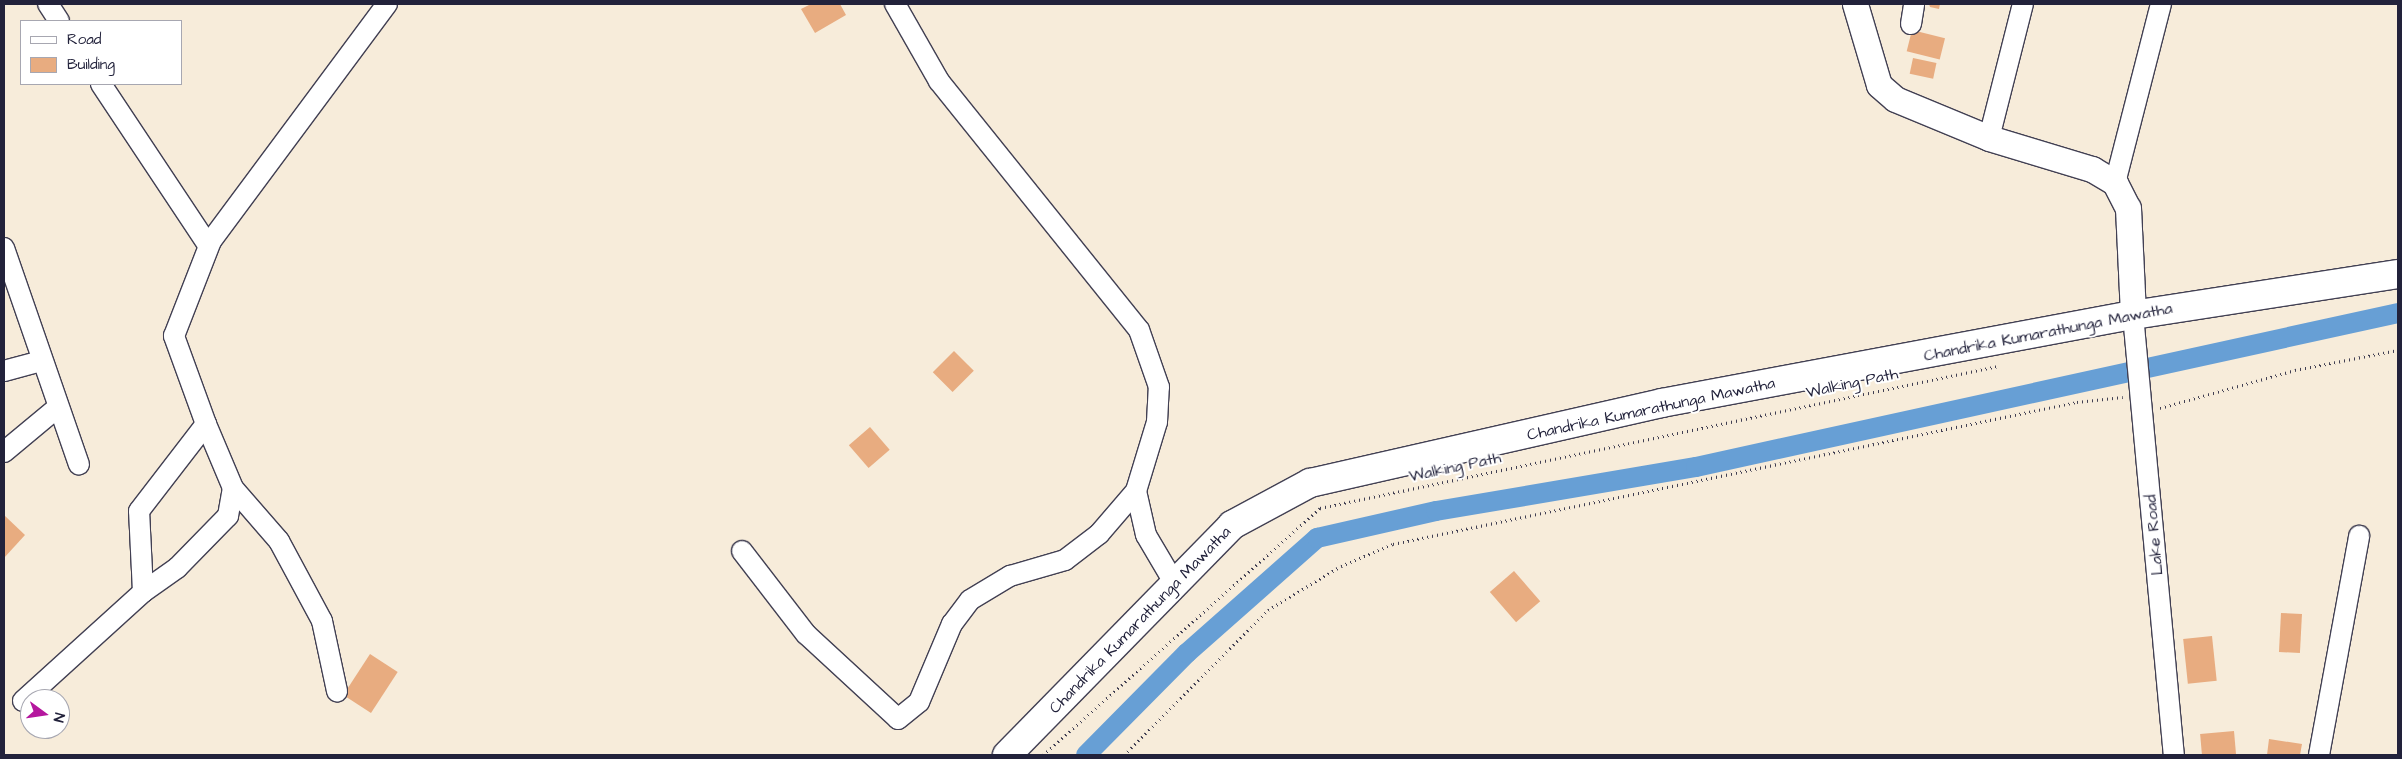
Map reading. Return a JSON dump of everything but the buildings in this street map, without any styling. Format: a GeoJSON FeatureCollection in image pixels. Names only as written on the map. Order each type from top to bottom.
{"type":"FeatureCollection","features":[{"type":"Feature","properties":{"kind":"main road","name":"Chandrika Kumarathunga Mawatha"},"geometry":{"type":"LineString","coordinates":[[1006,755],[1232,525],[1310,483],[1662,403],[2134,326],[2398,274]]}},
{"type":"Feature","properties":{"kind":"street"},"geometry":{"type":"LineString","coordinates":[[48,4],[58,20]]}},
{"type":"Feature","properties":{"kind":"street"},"geometry":{"type":"LineString","coordinates":[[102,85],[208,245],[387,4]]}},
{"type":"Feature","properties":{"kind":"street"},"geometry":{"type":"LineString","coordinates":[[742,551],[806,634],[898,719],[919,702],[952,624],[970,600],[1010,576],[1065,560],[1099,534],[1136,491],[1156,422],[1159,388],[1138,330],[939,81],[895,4]]}},
{"type":"Feature","properties":{"kind":"street"},"geometry":{"type":"LineString","coordinates":[[1854,4],[1879,85],[1895,99],[1989,138],[2092,169],[2115,183],[2128,208],[2134,326]]}},
{"type":"Feature","properties":{"kind":"street"},"geometry":{"type":"LineString","coordinates":[[1911,24],[1914,4]]}},
{"type":"Feature","properties":{"kind":"street"},"geometry":{"type":"LineString","coordinates":[[1989,138],[2024,4]]}},
{"type":"Feature","properties":{"kind":"street"},"geometry":{"type":"LineString","coordinates":[[2115,183],[2161,4]]}},
{"type":"Feature","properties":{"kind":"street"},"geometry":{"type":"LineString","coordinates":[[211,241],[174,336],[206,424],[233,488],[279,541],[322,622],[337,691]]}},
{"type":"Feature","properties":{"kind":"street"},"geometry":{"type":"LineString","coordinates":[[4,248],[57,408],[78,464]]}},
{"type":"Feature","properties":{"kind":"street","name":"Lake Road"},"geometry":{"type":"LineString","coordinates":[[2134,326],[2174,755]]}},
{"type":"Feature","properties":{"kind":"street"},"geometry":{"type":"LineString","coordinates":[[4,371],[41,361]]}},
{"type":"Feature","properties":{"kind":"street"},"geometry":{"type":"LineString","coordinates":[[4,452],[57,408]]}},
{"type":"Feature","properties":{"kind":"street"},"geometry":{"type":"LineString","coordinates":[[143,592],[139,511],[206,424]]}},
{"type":"Feature","properties":{"kind":"street"},"geometry":{"type":"LineString","coordinates":[[36,689],[143,592],[177,568],[228,516],[233,488]]}},
{"type":"Feature","properties":{"kind":"street"},"geometry":{"type":"LineString","coordinates":[[1136,491],[1146,535],[1175,584]]}},
{"type":"Feature","properties":{"kind":"street"},"geometry":{"type":"LineString","coordinates":[[2319,755],[2359,536]]}},
{"type":"Feature","properties":{"kind":"path"},"geometry":{"type":"LineString","coordinates":[[1124,755],[1268,610],[1342,566],[1393,544],[2077,402],[2142,404],[2294,370],[2398,350]]}},
{"type":"Feature","properties":{"kind":"path","name":"Walking Path"},"geometry":{"type":"LineString","coordinates":[[1043,755],[1320,508],[2009,363]]}},
{"type":"Feature","properties":{"kind":"waterway"},"geometry":{"type":"LineString","coordinates":[[1086,755],[1187,653],[1317,538],[1436,511],[1696,467],[2398,313]]}}]}
